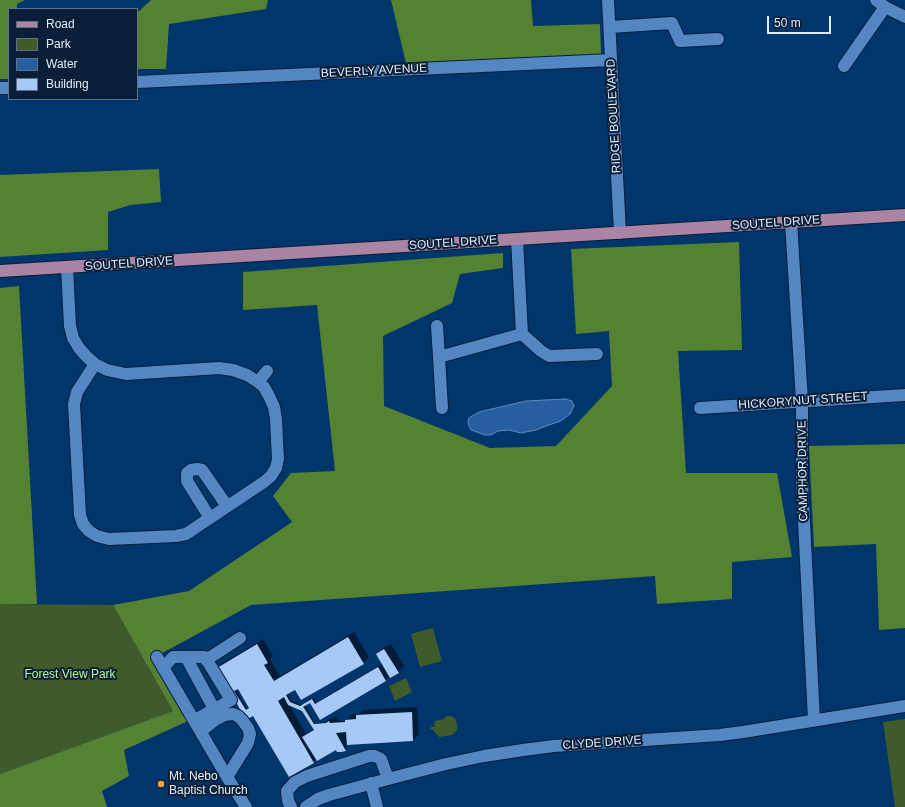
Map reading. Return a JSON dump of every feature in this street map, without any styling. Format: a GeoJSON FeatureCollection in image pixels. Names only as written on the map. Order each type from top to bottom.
{"type":"FeatureCollection","features":[{"type":"Feature","properties":{"kind":"main road","name":"SOUTEL DRIVE"},"geometry":{"type":"LineString","coordinates":[[0,271],[905,215]]}},
{"type":"Feature","properties":{"kind":"street","name":"RIDGE BOULEVARD"},"geometry":{"type":"LineString","coordinates":[[608,0],[620,233]]}},
{"type":"Feature","properties":{"kind":"street"},"geometry":{"type":"LineString","coordinates":[[844,66],[881,3],[905,17]]}},
{"type":"Feature","properties":{"kind":"street"},"geometry":{"type":"LineString","coordinates":[[610,27],[672,23],[680,41],[718,39]]}},
{"type":"Feature","properties":{"kind":"street","name":"BEVERLY AVENUE"},"geometry":{"type":"LineString","coordinates":[[138,82],[611,60]]}},
{"type":"Feature","properties":{"kind":"street","name":"CAMPHOR DRIVE"},"geometry":{"type":"LineString","coordinates":[[791,222],[802,401],[802,482],[814,720]]}},
{"type":"Feature","properties":{"kind":"street"},"geometry":{"type":"LineString","coordinates":[[517,239],[522,334],[549,356],[597,354]]}},
{"type":"Feature","properties":{"kind":"street"},"geometry":{"type":"LineString","coordinates":[[67,268],[70,326],[73,338],[82,352],[95,364],[107,370],[126,374],[219,368],[233,370],[247,375],[264,387],[274,407],[278,459],[276,468],[271,476],[264,482],[186,534],[176,536],[109,540],[89,531],[83,524],[80,515],[74,404],[77,392],[95,364]]}},
{"type":"Feature","properties":{"kind":"street"},"geometry":{"type":"LineString","coordinates":[[437,326],[442,408]]}},
{"type":"Feature","properties":{"kind":"street"},"geometry":{"type":"LineString","coordinates":[[439,357],[522,334]]}},
{"type":"Feature","properties":{"kind":"street"},"geometry":{"type":"LineString","coordinates":[[258,382],[267,371]]}},
{"type":"Feature","properties":{"kind":"street","name":"HICKORYNUT STREET"},"geometry":{"type":"LineString","coordinates":[[700,408],[905,395]]}},
{"type":"Feature","properties":{"kind":"street"},"geometry":{"type":"LineString","coordinates":[[210,518],[187,481],[187,474],[191,470],[202,470],[227,506]]}},
{"type":"Feature","properties":{"kind":"street"},"geometry":{"type":"LineString","coordinates":[[206,660],[240,638]]}},
{"type":"Feature","properties":{"kind":"street"},"geometry":{"type":"LineString","coordinates":[[198,726],[214,709],[230,700],[205,657],[173,657],[160,662],[246,807]]}},
{"type":"Feature","properties":{"kind":"street"},"geometry":{"type":"LineString","coordinates":[[186,657],[214,709]]}},
{"type":"Feature","properties":{"kind":"street","name":"CLYDE DRIVE"},"geometry":{"type":"LineString","coordinates":[[306,807],[318,799],[329,795],[476,757],[562,746],[720,735],[905,706]]}},
{"type":"Feature","properties":{"kind":"street"},"geometry":{"type":"LineString","coordinates":[[198,726],[225,715],[233,714],[238,716],[248,728],[250,734],[248,743],[227,777]]}},
{"type":"Feature","properties":{"kind":"street"},"geometry":{"type":"LineString","coordinates":[[291,807],[288,802],[287,791],[294,782],[307,776],[369,756],[375,756],[381,759],[388,779]]}},
{"type":"Feature","properties":{"kind":"street"},"geometry":{"type":"LineString","coordinates":[[371,783],[377,807]]}},
{"type":"Feature","properties":{"kind":"green space"},"geometry":{"type":"Polygon","coordinates":[[[0,0],[25,0],[17,4],[17,8],[8,8],[8,79],[0,79],[0,0]]]}},
{"type":"Feature","properties":{"kind":"green space"},"geometry":{"type":"Polygon","coordinates":[[[151,0],[268,0],[266,9],[169,24],[166,69],[138,69],[138,12],[151,0]]]}},
{"type":"Feature","properties":{"kind":"green space"},"geometry":{"type":"Polygon","coordinates":[[[391,0],[531,0],[533,26],[600,24],[601,55],[406,63],[391,0]]]}},
{"type":"Feature","properties":{"kind":"green space"},"geometry":{"type":"Polygon","coordinates":[[[159,169],[161,202],[130,205],[108,212],[108,250],[0,257],[0,175],[159,169]]]}},
{"type":"Feature","properties":{"kind":"green space"},"geometry":{"type":"Polygon","coordinates":[[[739,242],[742,350],[678,351],[686,473],[777,473],[792,557],[732,562],[732,599],[657,604],[655,576],[251,605],[153,658],[188,721],[124,750],[129,776],[102,791],[107,807],[0,807],[0,774],[173,711],[113,605],[189,591],[292,522],[273,496],[291,473],[335,471],[317,305],[243,310],[243,272],[503,253],[503,268],[460,274],[452,303],[383,336],[384,406],[490,448],[556,446],[612,386],[609,331],[576,334],[571,249],[739,242]]]}},
{"type":"Feature","properties":{"kind":"green space"},"geometry":{"type":"Polygon","coordinates":[[[19,286],[37,604],[0,604],[0,288],[19,286]]]}},
{"type":"Feature","properties":{"kind":"green space"},"geometry":{"type":"Polygon","coordinates":[[[905,444],[905,628],[879,630],[876,544],[814,547],[809,446],[905,444]]]}},
{"type":"Feature","properties":{"kind":"green space","name":"Forest View Park"},"geometry":{"type":"Polygon","coordinates":[[[0,604],[113,605],[173,711],[0,774],[0,604]]]}},
{"type":"Feature","properties":{"kind":"green space"},"geometry":{"type":"Polygon","coordinates":[[[433,628],[442,661],[420,667],[411,634],[433,628]]]}},
{"type":"Feature","properties":{"kind":"green space"},"geometry":{"type":"Polygon","coordinates":[[[406,678],[412,692],[395,701],[389,686],[406,678]]]}},
{"type":"Feature","properties":{"kind":"green space"},"geometry":{"type":"Polygon","coordinates":[[[447,716],[455,718],[457,730],[452,735],[439,737],[433,730],[430,729],[431,727],[434,727],[435,721],[444,719],[447,716]]]}},
{"type":"Feature","properties":{"kind":"green space"},"geometry":{"type":"Polygon","coordinates":[[[905,719],[905,807],[895,807],[883,722],[905,719]]]}},
{"type":"Feature","properties":{"kind":"water"},"geometry":{"type":"Polygon","coordinates":[[[565,399],[572,401],[574,406],[570,414],[561,421],[536,430],[521,433],[509,430],[498,431],[491,435],[485,435],[471,430],[469,426],[469,418],[479,412],[526,401],[565,399]]]}},
{"type":"Feature","properties":{"kind":"building"},"geometry":{"type":"Polygon","coordinates":[[[348,637],[364,664],[301,700],[295,690],[286,695],[290,702],[300,706],[312,699],[315,704],[378,667],[386,681],[320,720],[310,703],[303,707],[314,724],[326,723],[329,721],[330,723],[345,722],[345,720],[356,719],[356,715],[412,712],[413,741],[347,745],[346,732],[336,733],[346,751],[337,752],[336,750],[317,761],[302,737],[314,730],[302,711],[288,705],[284,697],[278,701],[314,763],[289,777],[253,716],[246,720],[217,668],[257,644],[268,663],[264,665],[274,681],[348,637]],[[238,689],[234,691],[246,710],[249,708],[238,689]]]}},
{"type":"Feature","properties":{"kind":"building"},"geometry":{"type":"Polygon","coordinates":[[[384,649],[399,673],[390,678],[376,654],[384,649]]]}},
{"type":"Feature","properties":{"kind":"place","name":"Mt. Nebo Baptist Church"},"geometry":{"type":"Point","coordinates":[161,784]}}]}
